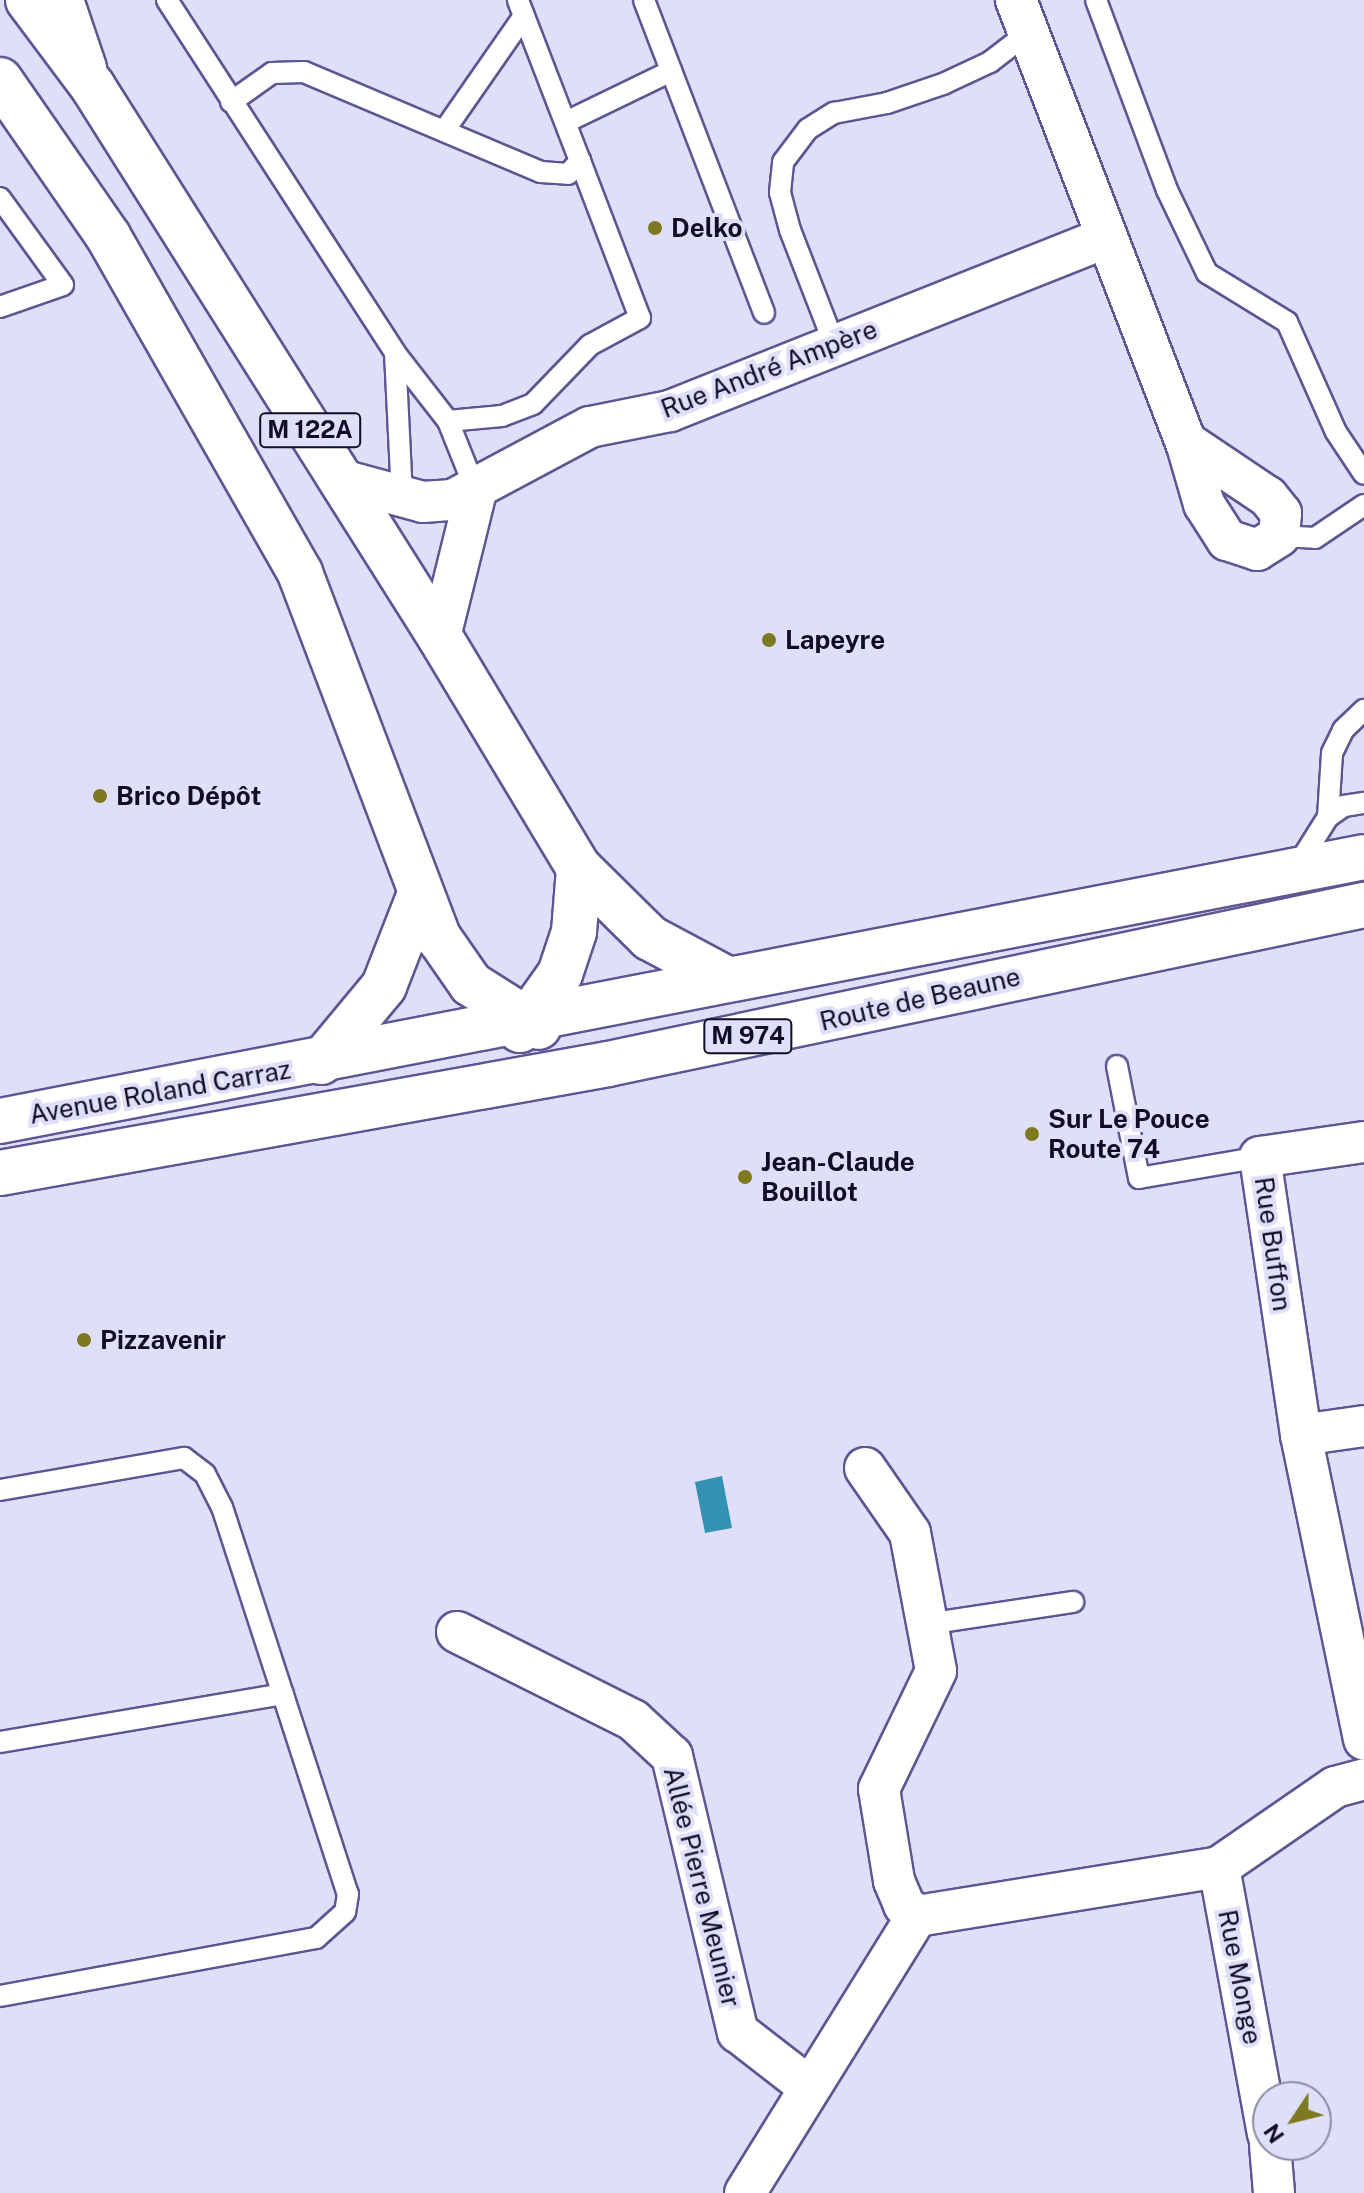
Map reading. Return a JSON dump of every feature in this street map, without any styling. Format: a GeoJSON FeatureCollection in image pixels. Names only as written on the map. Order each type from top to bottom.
{"type":"FeatureCollection","features":[{"type":"Feature","properties":{"kind":"main road","name":"M 122A"},"geometry":{"type":"LineString","coordinates":[[28,0],[93,87],[440,637],[579,868],[650,938],[727,979]]}},
{"type":"Feature","properties":{"kind":"main road","name":"M 122A"},"geometry":{"type":"LineString","coordinates":[[0,80],[123,261],[300,573],[338,665],[419,896],[439,938],[471,984],[608,1064]]}},
{"type":"Feature","properties":{"kind":"main road","name":"Route de Beaune"},"geometry":{"type":"LineString","coordinates":[[321,1062],[727,979],[1364,857]]}},
{"type":"Feature","properties":{"kind":"main road"},"geometry":{"type":"LineString","coordinates":[[472,1088],[528,1020],[560,974],[574,932],[579,868]]}},
{"type":"Feature","properties":{"kind":"main road"},"geometry":{"type":"LineString","coordinates":[[321,1062],[384,986],[419,896]]}},
{"type":"Feature","properties":{"kind":"main road","name":"Route de Beaune"},"geometry":{"type":"LineString","coordinates":[[192,1138],[608,1064],[1364,905]]}},
{"type":"Feature","properties":{"kind":"main road","name":"Avenue Roland Carraz"},"geometry":{"type":"LineString","coordinates":[[0,1121],[321,1062]]}},
{"type":"Feature","properties":{"kind":"main road","name":"Avenue Roland Carraz"},"geometry":{"type":"LineString","coordinates":[[0,1173],[192,1138]]}},
{"type":"Feature","properties":{"kind":"street"},"geometry":{"type":"LineString","coordinates":[[63,0],[93,87]]}},
{"type":"Feature","properties":{"kind":"street"},"geometry":{"type":"LineString","coordinates":[[1022,16],[1186,442],[1204,504],[1227,540],[1257,550],[1279,536],[1281,513],[1268,497],[1186,442]]}},
{"type":"Feature","properties":{"kind":"street","name":"Rue André Ampère"},"geometry":{"type":"LineString","coordinates":[[342,480],[402,498],[453,500],[476,491],[526,458],[590,427],[670,411],[1107,237]]}},
{"type":"Feature","properties":{"kind":"street"},"geometry":{"type":"LineString","coordinates":[[440,637],[476,491]]}},
{"type":"Feature","properties":{"kind":"street","name":"Rue Buffon"},"geometry":{"type":"LineString","coordinates":[[1364,1142],[1260,1157],[1301,1435],[1364,1740]]}},
{"type":"Feature","properties":{"kind":"street"},"geometry":{"type":"LineString","coordinates":[[1301,1435],[1364,1426]]}},
{"type":"Feature","properties":{"kind":"street"},"geometry":{"type":"LineString","coordinates":[[865,1468],[910,1533],[936,1671],[879,1789],[894,1881],[904,1905],[917,1916]]}},
{"type":"Feature","properties":{"kind":"street","name":"Allée Pierre Meunier"},"geometry":{"type":"LineString","coordinates":[[457,1632],[633,1720],[672,1756],[738,2032],[809,2087]]}},
{"type":"Feature","properties":{"kind":"street"},"geometry":{"type":"LineString","coordinates":[[745,2193],[917,1916],[1219,1867],[1335,1787],[1364,1779]]}},
{"type":"Feature","properties":{"kind":"street","name":"Rue Monge"},"geometry":{"type":"LineString","coordinates":[[1219,1867],[1258,2081]]}},
{"type":"Feature","properties":{"kind":"street"},"geometry":{"type":"LineString","coordinates":[[1271,2161],[1274,2193]]}},
{"type":"Feature","properties":{"kind":"lane"},"geometry":{"type":"LineString","coordinates":[[167,0],[395,353],[448,421],[476,491]]}},
{"type":"Feature","properties":{"kind":"lane"},"geometry":{"type":"LineString","coordinates":[[644,0],[764,313]]}},
{"type":"Feature","properties":{"kind":"lane"},"geometry":{"type":"LineString","coordinates":[[1096,0],[1167,190],[1207,273],[1287,322],[1336,432],[1364,474]]}},
{"type":"Feature","properties":{"kind":"lane"},"geometry":{"type":"LineString","coordinates":[[444,131],[521,8]]}},
{"type":"Feature","properties":{"kind":"lane"},"geometry":{"type":"LineString","coordinates":[[448,421],[502,416],[533,404],[590,345],[640,318],[521,8]]}},
{"type":"Feature","properties":{"kind":"lane"},"geometry":{"type":"LineString","coordinates":[[835,346],[790,230],[780,192],[783,162],[808,129],[834,113],[887,103],[943,84],[990,62],[1022,16]]}},
{"type":"Feature","properties":{"kind":"lane"},"geometry":{"type":"LineString","coordinates":[[566,122],[671,71]]}},
{"type":"Feature","properties":{"kind":"lane"},"geometry":{"type":"LineString","coordinates":[[231,102],[272,73],[304,72],[541,172],[568,174],[580,161]]}},
{"type":"Feature","properties":{"kind":"lane"},"geometry":{"type":"LineString","coordinates":[[0,198],[63,285],[0,307]]}},
{"type":"Feature","properties":{"kind":"lane"},"geometry":{"type":"LineString","coordinates":[[395,353],[402,498]]}},
{"type":"Feature","properties":{"kind":"lane"},"geometry":{"type":"LineString","coordinates":[[1279,536],[1315,538],[1364,505]]}},
{"type":"Feature","properties":{"kind":"lane"},"geometry":{"type":"LineString","coordinates":[[1328,817],[1332,753],[1343,730],[1364,710]]}},
{"type":"Feature","properties":{"kind":"lane"},"geometry":{"type":"LineString","coordinates":[[1295,870],[1328,817],[1344,806],[1364,803]]}},
{"type":"Feature","properties":{"kind":"lane"},"geometry":{"type":"LineString","coordinates":[[1117,1066],[1139,1178],[1260,1157]]}},
{"type":"Feature","properties":{"kind":"lane"},"geometry":{"type":"LineString","coordinates":[[0,1490],[184,1458],[205,1474],[222,1507],[348,1894],[345,1912],[332,1928],[295,1942],[0,1996]]}},
{"type":"Feature","properties":{"kind":"lane"},"geometry":{"type":"LineString","coordinates":[[927,1624],[1073,1602]]}},
{"type":"Feature","properties":{"kind":"lane"},"geometry":{"type":"LineString","coordinates":[[0,1742],[283,1694]]}},
{"type":"Feature","properties":{"kind":"water"},"geometry":{"type":"Polygon","coordinates":[[[722,1476],[732,1528],[705,1533],[695,1482],[722,1476]]]}},
{"type":"Feature","properties":{"kind":"place","name":"Delko"},"geometry":{"type":"Point","coordinates":[655,228]}},
{"type":"Feature","properties":{"kind":"place","name":"Lapeyre"},"geometry":{"type":"Point","coordinates":[769,640]}},
{"type":"Feature","properties":{"kind":"place","name":"Brico Dépôt"},"geometry":{"type":"Point","coordinates":[100,796]}},
{"type":"Feature","properties":{"kind":"place","name":"Sur Le Pouce Route 74"},"geometry":{"type":"Point","coordinates":[1032,1134]}},
{"type":"Feature","properties":{"kind":"place","name":"Jean-Claude Bouillot"},"geometry":{"type":"Point","coordinates":[745,1177]}},
{"type":"Feature","properties":{"kind":"place","name":"Pizzavenir"},"geometry":{"type":"Point","coordinates":[84,1340]}}]}
